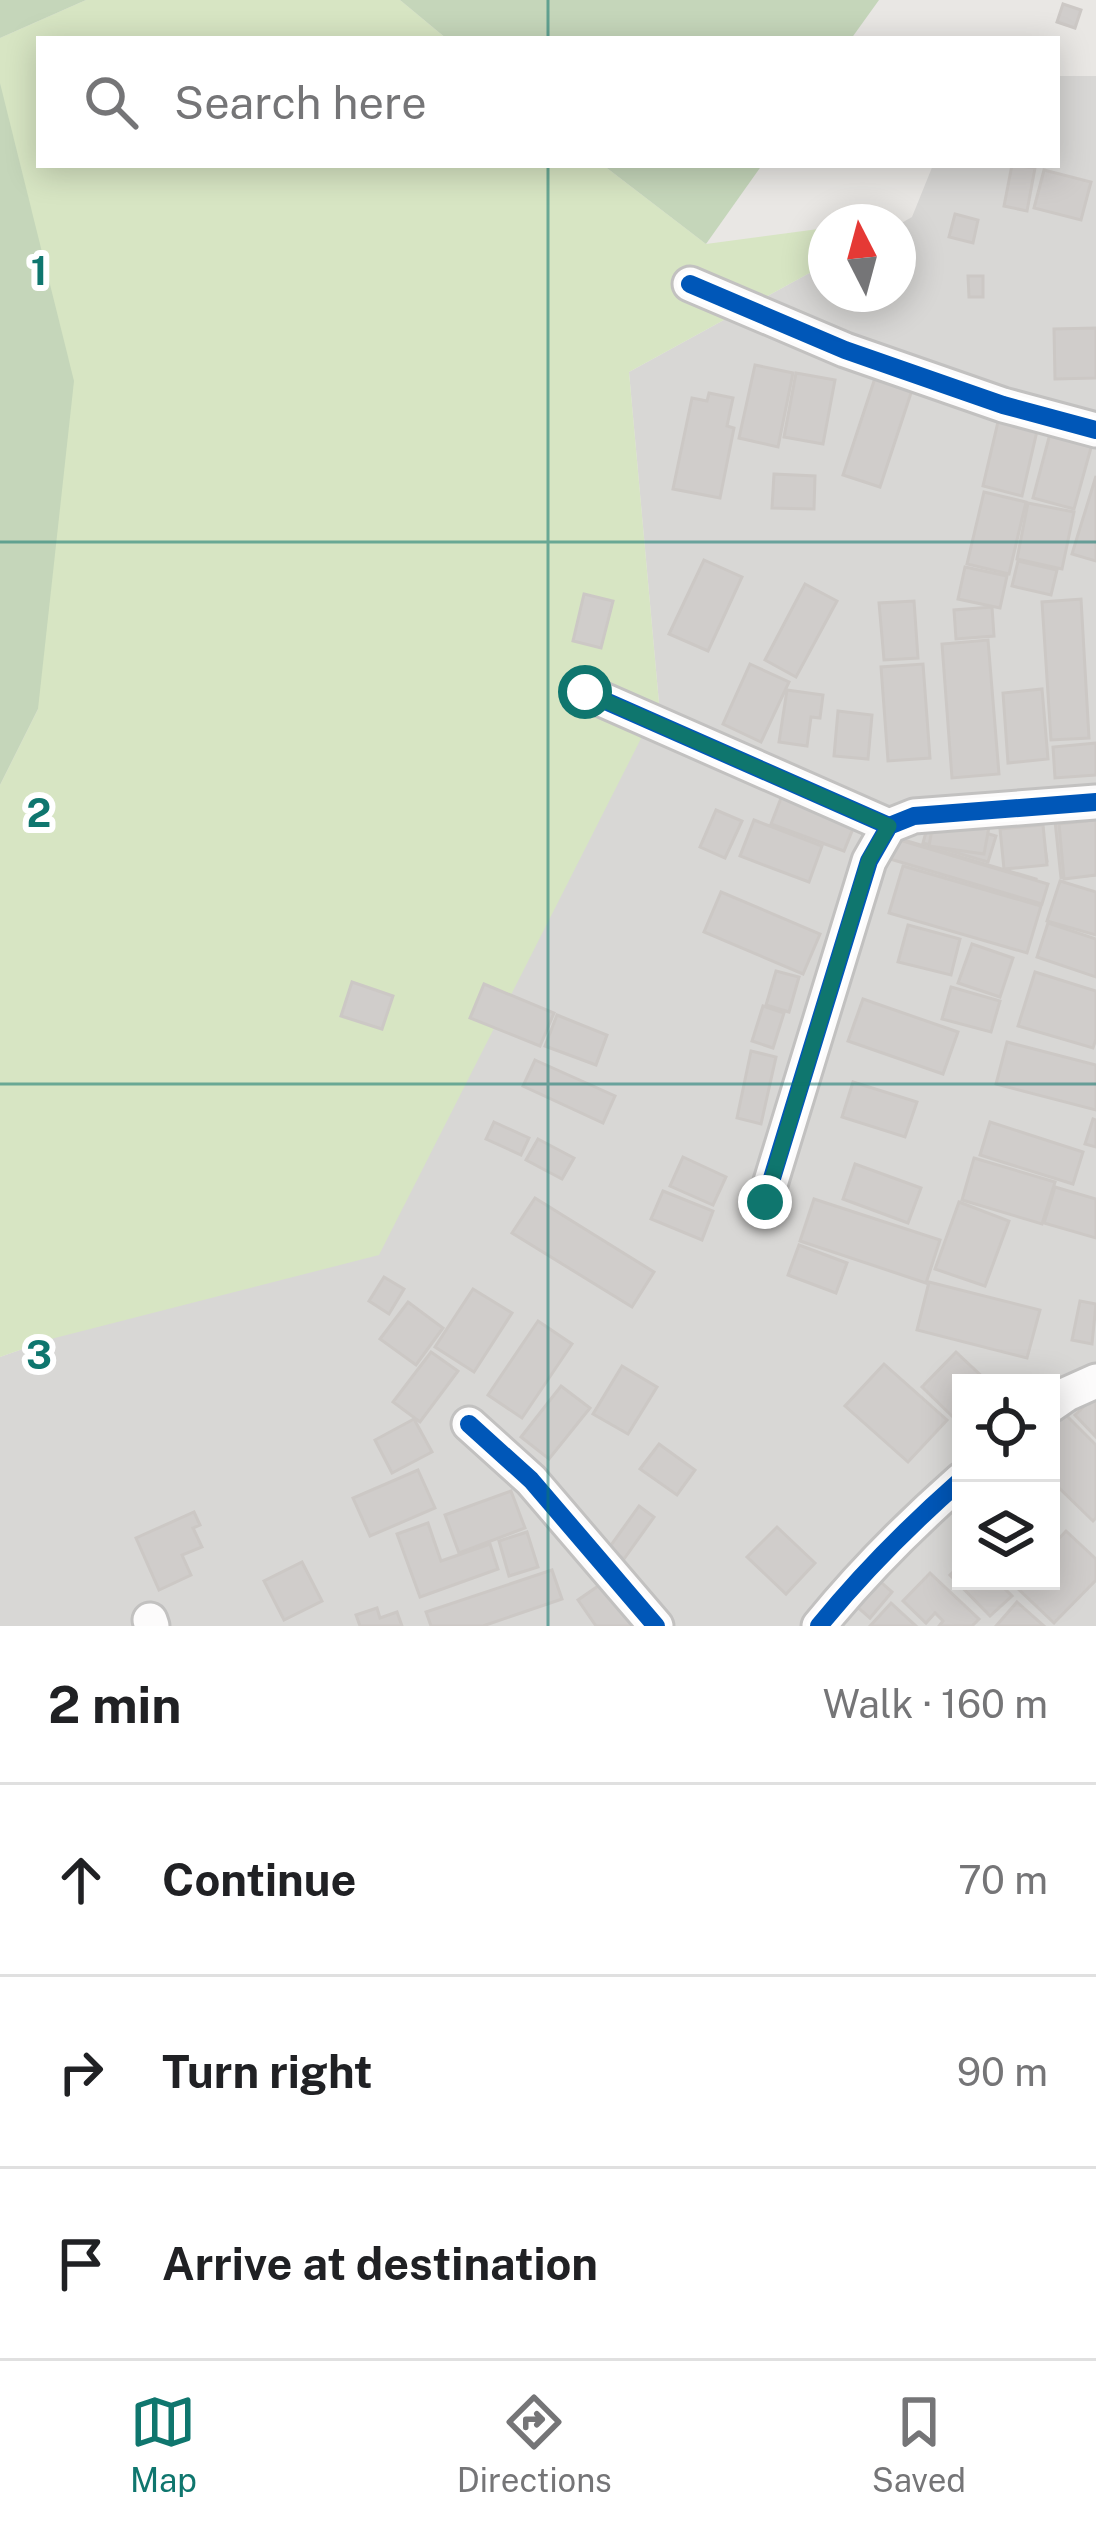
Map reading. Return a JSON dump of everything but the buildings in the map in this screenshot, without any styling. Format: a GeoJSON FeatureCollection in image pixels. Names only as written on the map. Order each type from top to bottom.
{"type":"FeatureCollection","features":[{"type":"Feature","properties":{"kind":"street"},"geometry":{"type":"LineString","coordinates":[[689,284],[845,350],[1004,405],[1096,430]]}},
{"type":"Feature","properties":{"kind":"street"},"geometry":{"type":"LineString","coordinates":[[585,692],[889,826]]}},
{"type":"Feature","properties":{"kind":"street"},"geometry":{"type":"LineString","coordinates":[[765,1202],[869,860],[889,826],[914,816],[1096,802]]}},
{"type":"Feature","properties":{"kind":"street"},"geometry":{"type":"LineString","coordinates":[[1060,1399],[1096,1381]]}},
{"type":"Feature","properties":{"kind":"street"},"geometry":{"type":"LineString","coordinates":[[470,1424],[531,1480],[656,1626]]}},
{"type":"Feature","properties":{"kind":"street"},"geometry":{"type":"LineString","coordinates":[[819,1626],[915,1520],[959,1482]]}},
{"type":"Feature","properties":{"kind":"shaded area"},"geometry":{"type":"Polygon","coordinates":[[[1060,76],[1096,76],[1096,1626],[0,1626],[0,1357],[51,1339],[659,703],[629,372],[808,274],[808,312],[916,312],[916,207],[932,168],[1060,168],[1060,76]]]}},
{"type":"Feature","properties":{"kind":"green space"},"geometry":{"type":"Polygon","coordinates":[[[0,0],[86,0],[0,38],[0,0]]]}},
{"type":"Feature","properties":{"kind":"green space"},"geometry":{"type":"Polygon","coordinates":[[[86,0],[400,0],[443,36],[36,36],[36,168],[607,168],[706,244],[808,230],[808,274],[629,372],[659,703],[379,1255],[51,1339],[0,1357],[0,785],[38,709],[0,38],[86,0]]]}},
{"type":"Feature","properties":{"kind":"green space"},"geometry":{"type":"Polygon","coordinates":[[[400,0],[879,0],[853,36],[443,36],[400,0]]]}},
{"type":"Feature","properties":{"kind":"green space"},"geometry":{"type":"Polygon","coordinates":[[[0,83],[74,381],[38,709],[0,785],[0,83]]]}},
{"type":"Feature","properties":{"kind":"green space"},"geometry":{"type":"Polygon","coordinates":[[[607,168],[760,168],[706,244],[607,168]]]}},
{"type":"Feature","properties":{"kind":"cycle path"},"geometry":{"type":"LineString","coordinates":[[690,284],[845,350],[1003,405],[1096,430]]}},
{"type":"Feature","properties":{"kind":"cycle path"},"geometry":{"type":"LineString","coordinates":[[585,692],[889,826]]}},
{"type":"Feature","properties":{"kind":"cycle path"},"geometry":{"type":"LineString","coordinates":[[765,1201],[869,861],[889,826],[914,816],[1096,802]]}},
{"type":"Feature","properties":{"kind":"cycle path"},"geometry":{"type":"LineString","coordinates":[[469,1424],[531,1480],[656,1626]]}},
{"type":"Feature","properties":{"kind":"cycle path"},"geometry":{"type":"LineString","coordinates":[[819,1626],[887,1550],[959,1482]]}},
{"type":"Feature","properties":{"kind":"route"},"geometry":{"type":"LineString","coordinates":[[585,692],[889,826],[869,860],[765,1202]]}}]}
